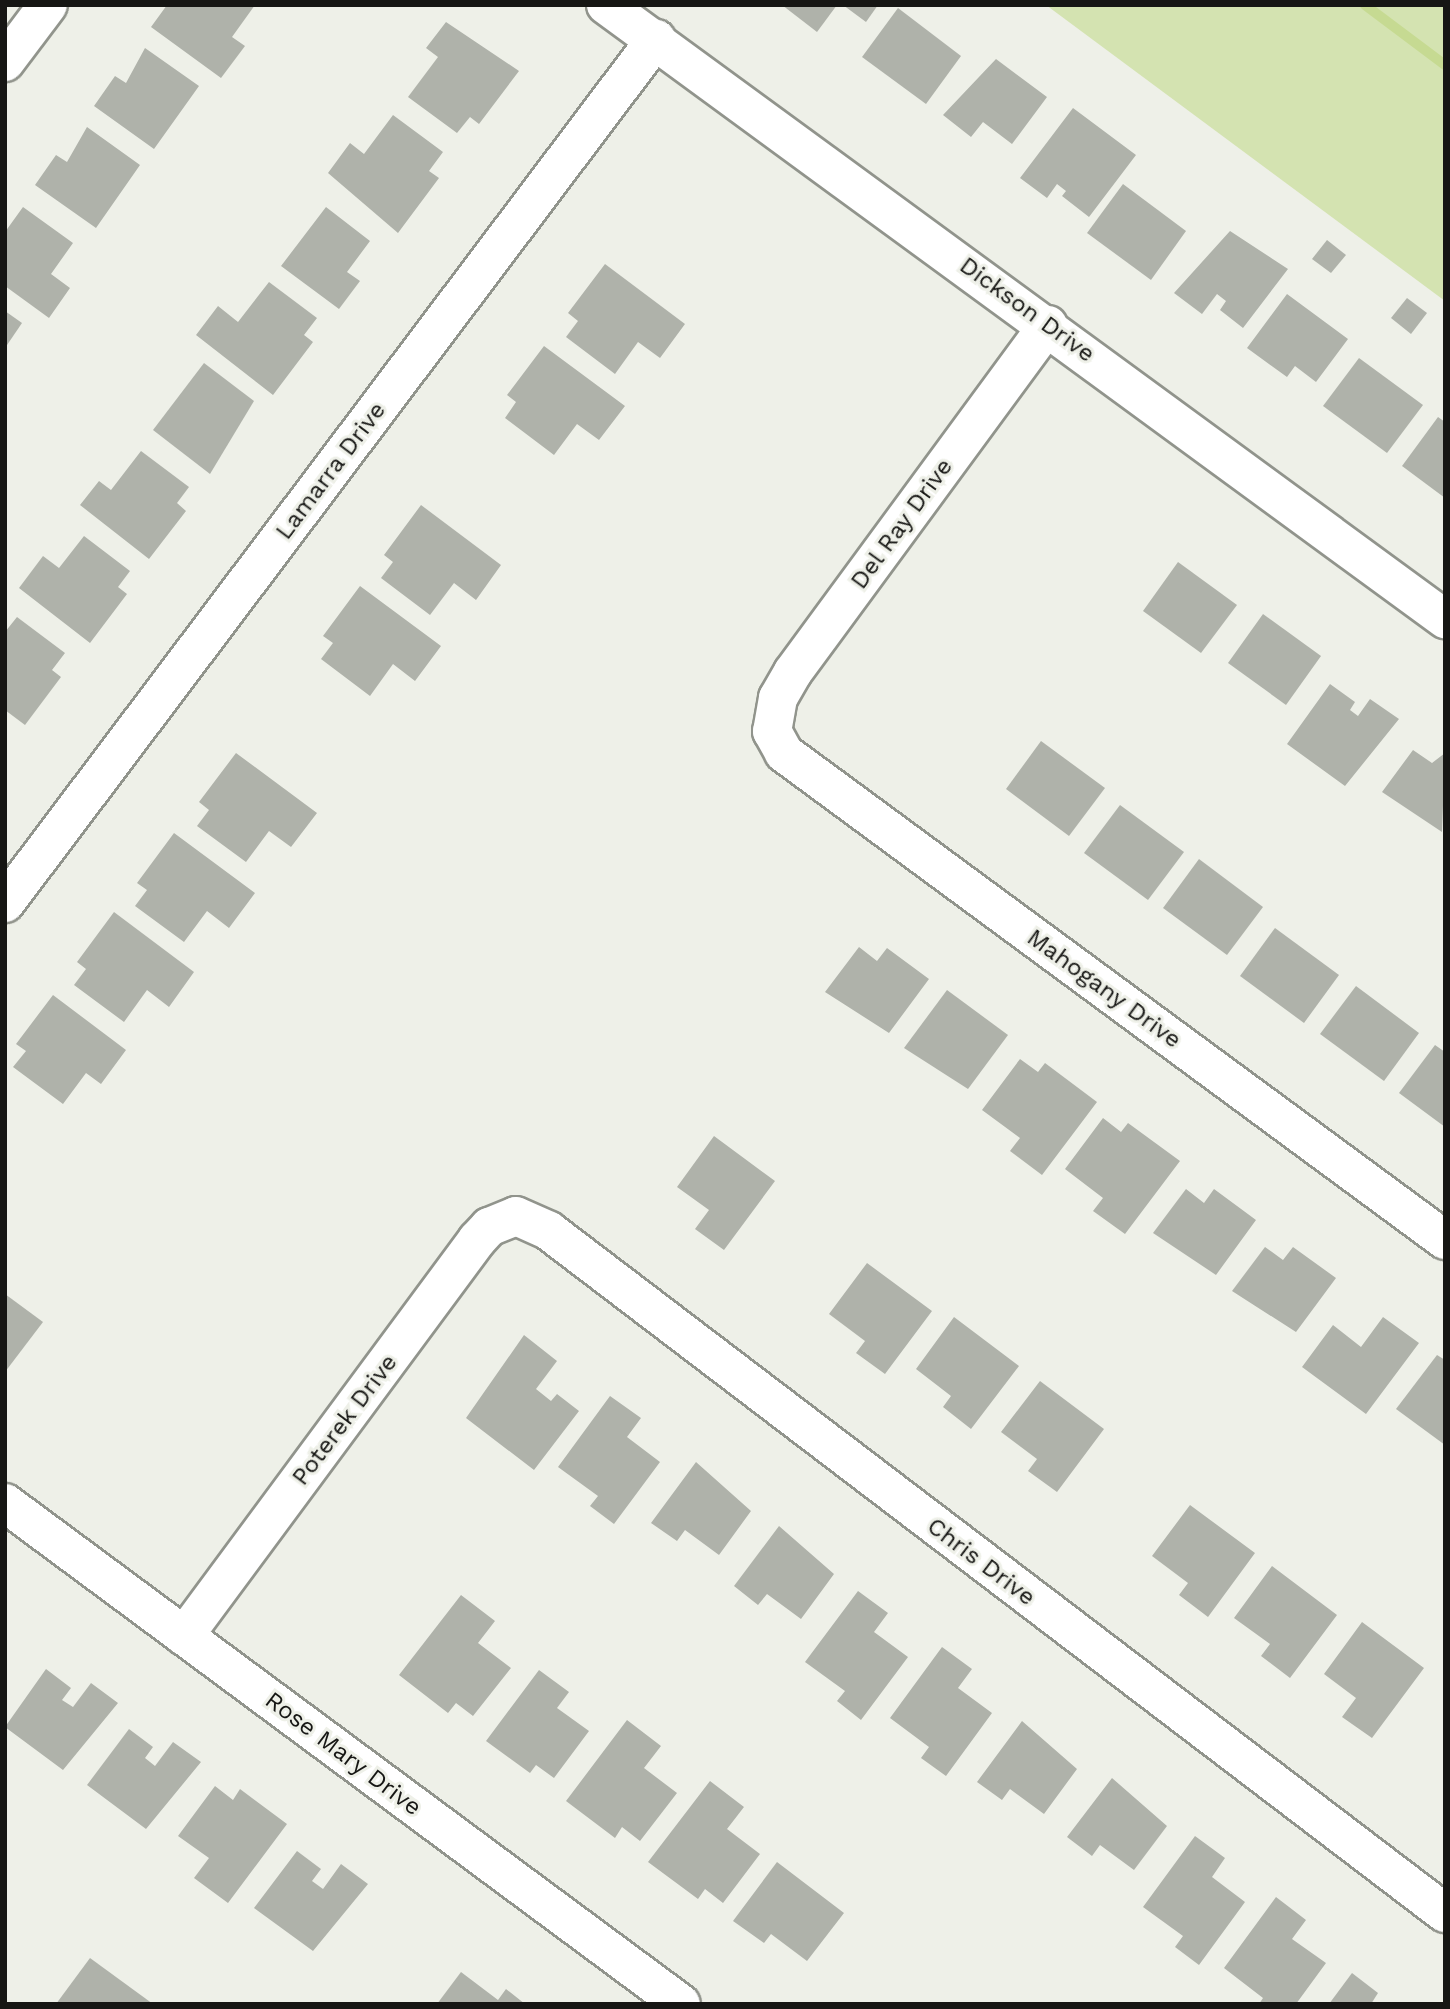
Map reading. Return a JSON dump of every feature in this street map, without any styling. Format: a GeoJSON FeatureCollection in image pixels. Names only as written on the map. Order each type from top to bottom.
{"type":"FeatureCollection","features":[{"type":"Feature","properties":{"kind":"street"},"geometry":{"type":"LineString","coordinates":[[5,62],[48,5]]}},
{"type":"Feature","properties":{"kind":"street","name":"Dickson Drive"},"geometry":{"type":"LineString","coordinates":[[606,5],[1048,325],[1445,619]]}},
{"type":"Feature","properties":{"kind":"street","name":"Lamarra Drive"},"geometry":{"type":"LineString","coordinates":[[5,903],[656,39]]}},
{"type":"Feature","properties":{"kind":"street","name":"Del Ray Drive"},"geometry":{"type":"LineString","coordinates":[[772,731],[778,698],[793,672],[1048,325]]}},
{"type":"Feature","properties":{"kind":"street","name":"Mahogany Drive"},"geometry":{"type":"LineString","coordinates":[[772,731],[784,753],[1445,1240]]}},
{"type":"Feature","properties":{"kind":"street","name":"Poterek Drive"},"geometry":{"type":"LineString","coordinates":[[184,1636],[477,1240],[489,1227],[516,1216]]}},
{"type":"Feature","properties":{"kind":"street","name":"Chris Drive"},"geometry":{"type":"LineString","coordinates":[[516,1216],[549,1231],[1445,1913]]}},
{"type":"Feature","properties":{"kind":"street","name":"Rose Mary Drive"},"geometry":{"type":"LineString","coordinates":[[5,1503],[681,2004]]}},
{"type":"Feature","properties":{"kind":"green space"},"geometry":{"type":"Polygon","coordinates":[[[1046,5],[1445,5],[1445,301],[1046,5]]]}},
{"type":"Feature","properties":{"kind":"building"},"geometry":{"type":"Polygon","coordinates":[[[167,5],[255,5],[232,37],[245,46],[221,78],[151,27],[167,5]]]}},
{"type":"Feature","properties":{"kind":"building"},"geometry":{"type":"Polygon","coordinates":[[[782,5],[837,5],[817,32],[782,5]]]}},
{"type":"Feature","properties":{"kind":"building"},"geometry":{"type":"Polygon","coordinates":[[[843,5],[878,5],[866,22],[843,5]]]}},
{"type":"Feature","properties":{"kind":"building"},"geometry":{"type":"Polygon","coordinates":[[[898,8],[961,56],[926,104],[862,57],[898,8]]]}},
{"type":"Feature","properties":{"kind":"building"},"geometry":{"type":"Polygon","coordinates":[[[446,22],[519,71],[479,124],[470,117],[457,133],[408,97],[438,57],[426,48],[446,22]]]}},
{"type":"Feature","properties":{"kind":"building"},"geometry":{"type":"Polygon","coordinates":[[[145,48],[199,86],[154,149],[94,106],[115,76],[126,83],[145,48]]]}},
{"type":"Feature","properties":{"kind":"building"},"geometry":{"type":"Polygon","coordinates":[[[996,59],[1047,97],[1012,144],[983,122],[971,137],[943,115],[996,59]]]}},
{"type":"Feature","properties":{"kind":"building"},"geometry":{"type":"Polygon","coordinates":[[[1073,108],[1136,155],[1089,217],[1062,196],[1066,191],[1057,184],[1047,198],[1020,178],[1073,108]]]}},
{"type":"Feature","properties":{"kind":"building"},"geometry":{"type":"Polygon","coordinates":[[[393,115],[443,152],[429,171],[439,178],[398,233],[328,173],[350,143],[364,154],[393,115]]]}},
{"type":"Feature","properties":{"kind":"building"},"geometry":{"type":"Polygon","coordinates":[[[87,127],[140,165],[96,228],[35,185],[56,155],[67,162],[87,127]]]}},
{"type":"Feature","properties":{"kind":"building"},"geometry":{"type":"Polygon","coordinates":[[[1123,184],[1186,231],[1151,280],[1087,233],[1123,184]]]}},
{"type":"Feature","properties":{"kind":"building"},"geometry":{"type":"Polygon","coordinates":[[[23,207],[73,243],[51,274],[70,288],[49,318],[5,286],[5,232],[23,207]]]}},
{"type":"Feature","properties":{"kind":"building"},"geometry":{"type":"Polygon","coordinates":[[[326,207],[370,241],[347,272],[360,281],[339,309],[281,266],[326,207]]]}},
{"type":"Feature","properties":{"kind":"building"},"geometry":{"type":"Polygon","coordinates":[[[1230,231],[1288,269],[1243,328],[1220,310],[1226,301],[1217,294],[1202,314],[1174,293],[1230,231]]]}},
{"type":"Feature","properties":{"kind":"building"},"geometry":{"type":"Polygon","coordinates":[[[1327,240],[1346,255],[1331,273],[1312,259],[1327,240]]]}},
{"type":"Feature","properties":{"kind":"building"},"geometry":{"type":"Polygon","coordinates":[[[605,264],[685,324],[660,358],[638,342],[615,374],[566,337],[578,321],[568,313],[605,264]]]}},
{"type":"Feature","properties":{"kind":"building"},"geometry":{"type":"Polygon","coordinates":[[[269,282],[317,318],[304,335],[313,342],[273,395],[196,335],[218,306],[238,322],[269,282]]]}},
{"type":"Feature","properties":{"kind":"building"},"geometry":{"type":"Polygon","coordinates":[[[1287,294],[1348,339],[1316,382],[1295,366],[1287,377],[1247,348],[1287,294]]]}},
{"type":"Feature","properties":{"kind":"building"},"geometry":{"type":"Polygon","coordinates":[[[1407,298],[1427,313],[1411,334],[1391,318],[1407,298]]]}},
{"type":"Feature","properties":{"kind":"building"},"geometry":{"type":"Polygon","coordinates":[[[5,311],[22,323],[5,348],[5,311]]]}},
{"type":"Feature","properties":{"kind":"building"},"geometry":{"type":"Polygon","coordinates":[[[544,346],[625,406],[599,440],[577,424],[554,455],[505,418],[516,402],[507,395],[544,346]]]}},
{"type":"Feature","properties":{"kind":"building"},"geometry":{"type":"Polygon","coordinates":[[[1359,358],[1423,405],[1387,453],[1323,406],[1359,358]]]}},
{"type":"Feature","properties":{"kind":"building"},"geometry":{"type":"Polygon","coordinates":[[[204,363],[254,401],[210,474],[153,430],[204,363]]]}},
{"type":"Feature","properties":{"kind":"building"},"geometry":{"type":"Polygon","coordinates":[[[1438,417],[1445,422],[1445,498],[1402,466],[1438,417]]]}},
{"type":"Feature","properties":{"kind":"building"},"geometry":{"type":"Polygon","coordinates":[[[141,451],[189,487],[177,503],[186,511],[149,559],[80,505],[99,481],[111,490],[141,451]]]}},
{"type":"Feature","properties":{"kind":"building"},"geometry":{"type":"Polygon","coordinates":[[[421,505],[501,565],[476,600],[454,583],[430,615],[381,578],[393,562],[384,555],[421,505]]]}},
{"type":"Feature","properties":{"kind":"building"},"geometry":{"type":"Polygon","coordinates":[[[84,536],[130,571],[118,587],[127,594],[90,643],[19,588],[43,556],[59,568],[84,536]]]}},
{"type":"Feature","properties":{"kind":"building"},"geometry":{"type":"Polygon","coordinates":[[[1178,562],[1237,605],[1201,653],[1143,611],[1178,562]]]}},
{"type":"Feature","properties":{"kind":"building"},"geometry":{"type":"Polygon","coordinates":[[[360,586],[441,646],[415,681],[393,664],[370,696],[321,659],[333,643],[323,636],[360,586]]]}},
{"type":"Feature","properties":{"kind":"building"},"geometry":{"type":"Polygon","coordinates":[[[1263,614],[1321,656],[1286,705],[1228,663],[1263,614]]]}},
{"type":"Feature","properties":{"kind":"building"},"geometry":{"type":"Polygon","coordinates":[[[17,617],[65,653],[52,670],[61,677],[25,725],[5,710],[5,632],[17,617]]]}},
{"type":"Feature","properties":{"kind":"building"},"geometry":{"type":"Polygon","coordinates":[[[1330,684],[1355,702],[1350,710],[1358,716],[1370,699],[1399,719],[1345,786],[1287,744],[1330,684]]]}},
{"type":"Feature","properties":{"kind":"building"},"geometry":{"type":"Polygon","coordinates":[[[1041,741],[1105,788],[1069,836],[1006,789],[1041,741]]]}},
{"type":"Feature","properties":{"kind":"building"},"geometry":{"type":"Polygon","coordinates":[[[1413,750],[1432,763],[1445,753],[1442,832],[1382,792],[1413,750]]]}},
{"type":"Feature","properties":{"kind":"building"},"geometry":{"type":"Polygon","coordinates":[[[236,753],[317,813],[291,847],[269,831],[246,862],[197,826],[209,810],[199,802],[236,753]]]}},
{"type":"Feature","properties":{"kind":"building"},"geometry":{"type":"Polygon","coordinates":[[[1120,805],[1184,852],[1148,900],[1084,853],[1120,805]]]}},
{"type":"Feature","properties":{"kind":"building"},"geometry":{"type":"Polygon","coordinates":[[[174,833],[255,893],[229,928],[207,911],[184,942],[135,906],[147,890],[137,883],[174,833]]]}},
{"type":"Feature","properties":{"kind":"building"},"geometry":{"type":"Polygon","coordinates":[[[1199,859],[1263,907],[1227,955],[1163,908],[1199,859]]]}},
{"type":"Feature","properties":{"kind":"building"},"geometry":{"type":"Polygon","coordinates":[[[114,912],[194,972],[169,1007],[147,990],[124,1022],[74,985],[86,969],[77,962],[114,912]]]}},
{"type":"Feature","properties":{"kind":"building"},"geometry":{"type":"Polygon","coordinates":[[[1275,928],[1339,975],[1304,1023],[1240,976],[1275,928]]]}},
{"type":"Feature","properties":{"kind":"building"},"geometry":{"type":"Polygon","coordinates":[[[859,947],[877,961],[887,948],[929,979],[889,1033],[825,992],[859,947]]]}},
{"type":"Feature","properties":{"kind":"building"},"geometry":{"type":"Polygon","coordinates":[[[1356,986],[1419,1033],[1384,1081],[1320,1034],[1356,986]]]}},
{"type":"Feature","properties":{"kind":"building"},"geometry":{"type":"Polygon","coordinates":[[[947,990],[1008,1035],[968,1089],[904,1048],[947,990]]]}},
{"type":"Feature","properties":{"kind":"building"},"geometry":{"type":"Polygon","coordinates":[[[53,995],[126,1050],[101,1084],[86,1073],[63,1104],[13,1067],[26,1051],[16,1044],[53,995]]]}},
{"type":"Feature","properties":{"kind":"building"},"geometry":{"type":"Polygon","coordinates":[[[1435,1045],[1445,1052],[1445,1127],[1399,1093],[1435,1045]]]}},
{"type":"Feature","properties":{"kind":"building"},"geometry":{"type":"Polygon","coordinates":[[[1020,1059],[1038,1072],[1045,1063],[1097,1102],[1042,1175],[1010,1151],[1020,1138],[982,1110],[1020,1059]]]}},
{"type":"Feature","properties":{"kind":"building"},"geometry":{"type":"Polygon","coordinates":[[[1103,1118],[1121,1132],[1128,1123],[1180,1161],[1125,1234],[1093,1211],[1103,1198],[1065,1169],[1103,1118]]]}},
{"type":"Feature","properties":{"kind":"building"},"geometry":{"type":"Polygon","coordinates":[[[714,1136],[775,1181],[724,1250],[695,1229],[709,1210],[677,1187],[714,1136]]]}},
{"type":"Feature","properties":{"kind":"building"},"geometry":{"type":"Polygon","coordinates":[[[1186,1189],[1204,1203],[1214,1189],[1256,1220],[1216,1275],[1153,1233],[1186,1189]]]}},
{"type":"Feature","properties":{"kind":"building"},"geometry":{"type":"Polygon","coordinates":[[[1265,1247],[1283,1260],[1293,1247],[1336,1278],[1296,1332],[1232,1291],[1265,1247]]]}},
{"type":"Feature","properties":{"kind":"building"},"geometry":{"type":"Polygon","coordinates":[[[867,1263],[932,1311],[885,1374],[856,1353],[865,1341],[829,1314],[867,1263]]]}},
{"type":"Feature","properties":{"kind":"building"},"geometry":{"type":"Polygon","coordinates":[[[5,1294],[43,1322],[5,1372],[5,1294]]]}},
{"type":"Feature","properties":{"kind":"building"},"geometry":{"type":"Polygon","coordinates":[[[954,1317],[1019,1366],[971,1429],[943,1407],[951,1396],[916,1369],[954,1317]]]}},
{"type":"Feature","properties":{"kind":"building"},"geometry":{"type":"Polygon","coordinates":[[[1383,1317],[1419,1343],[1366,1414],[1302,1367],[1333,1325],[1361,1347],[1383,1317]]]}},
{"type":"Feature","properties":{"kind":"building"},"geometry":{"type":"Polygon","coordinates":[[[524,1335],[557,1361],[536,1389],[551,1401],[557,1394],[579,1411],[534,1470],[466,1418],[524,1335]]]}},
{"type":"Feature","properties":{"kind":"building"},"geometry":{"type":"Polygon","coordinates":[[[1437,1355],[1445,1360],[1445,1445],[1396,1409],[1437,1355]]]}},
{"type":"Feature","properties":{"kind":"building"},"geometry":{"type":"Polygon","coordinates":[[[1040,1381],[1104,1429],[1057,1492],[1028,1471],[1037,1459],[1001,1432],[1040,1381]]]}},
{"type":"Feature","properties":{"kind":"building"},"geometry":{"type":"Polygon","coordinates":[[[610,1396],[641,1418],[627,1437],[660,1462],[614,1524],[590,1506],[598,1496],[558,1467],[610,1396]]]}},
{"type":"Feature","properties":{"kind":"building"},"geometry":{"type":"Polygon","coordinates":[[[696,1462],[751,1511],[719,1555],[685,1530],[677,1541],[651,1523],[696,1462]]]}},
{"type":"Feature","properties":{"kind":"building"},"geometry":{"type":"Polygon","coordinates":[[[1190,1505],[1255,1553],[1208,1617],[1179,1595],[1188,1583],[1152,1556],[1190,1505]]]}},
{"type":"Feature","properties":{"kind":"building"},"geometry":{"type":"Polygon","coordinates":[[[779,1526],[834,1574],[801,1619],[767,1594],[758,1605],[734,1586],[779,1526]]]}},
{"type":"Feature","properties":{"kind":"building"},"geometry":{"type":"Polygon","coordinates":[[[1272,1566],[1337,1615],[1290,1678],[1261,1656],[1270,1644],[1234,1618],[1272,1566]]]}},
{"type":"Feature","properties":{"kind":"building"},"geometry":{"type":"Polygon","coordinates":[[[858,1591],[888,1613],[874,1632],[908,1657],[861,1720],[837,1701],[845,1691],[805,1662],[858,1591]]]}},
{"type":"Feature","properties":{"kind":"building"},"geometry":{"type":"Polygon","coordinates":[[[461,1595],[495,1621],[478,1643],[511,1668],[473,1716],[456,1703],[448,1713],[399,1675],[461,1595]]]}},
{"type":"Feature","properties":{"kind":"building"},"geometry":{"type":"Polygon","coordinates":[[[1362,1622],[1424,1668],[1372,1738],[1342,1717],[1356,1698],[1324,1674],[1362,1622]]]}},
{"type":"Feature","properties":{"kind":"building"},"geometry":{"type":"Polygon","coordinates":[[[942,1647],[972,1669],[958,1688],[992,1713],[946,1776],[921,1758],[929,1747],[890,1718],[942,1647]]]}},
{"type":"Feature","properties":{"kind":"building"},"geometry":{"type":"Polygon","coordinates":[[[46,1669],[71,1688],[62,1700],[73,1707],[91,1683],[118,1703],[63,1770],[5,1727],[46,1669]]]}},
{"type":"Feature","properties":{"kind":"building"},"geometry":{"type":"Polygon","coordinates":[[[539,1670],[569,1692],[557,1708],[589,1731],[554,1778],[536,1765],[530,1773],[486,1741],[539,1670]]]}},
{"type":"Feature","properties":{"kind":"building"},"geometry":{"type":"Polygon","coordinates":[[[627,1720],[661,1746],[644,1768],[677,1793],[640,1841],[622,1827],[615,1838],[566,1801],[627,1720]]]}},
{"type":"Feature","properties":{"kind":"building"},"geometry":{"type":"Polygon","coordinates":[[[1022,1721],[1077,1769],[1044,1814],[1010,1789],[1002,1800],[977,1782],[1022,1721]]]}},
{"type":"Feature","properties":{"kind":"building"},"geometry":{"type":"Polygon","coordinates":[[[129,1729],[153,1747],[145,1758],[155,1766],[173,1742],[201,1762],[146,1829],[87,1785],[129,1729]]]}},
{"type":"Feature","properties":{"kind":"building"},"geometry":{"type":"Polygon","coordinates":[[[1112,1778],[1167,1826],[1134,1870],[1100,1845],[1092,1856],[1067,1837],[1112,1778]]]}},
{"type":"Feature","properties":{"kind":"building"},"geometry":{"type":"Polygon","coordinates":[[[710,1781],[744,1807],[727,1829],[760,1854],[723,1903],[705,1889],[698,1899],[648,1862],[710,1781]]]}},
{"type":"Feature","properties":{"kind":"building"},"geometry":{"type":"Polygon","coordinates":[[[215,1786],[233,1800],[240,1789],[287,1824],[228,1903],[194,1878],[209,1858],[178,1836],[215,1786]]]}},
{"type":"Feature","properties":{"kind":"building"},"geometry":{"type":"Polygon","coordinates":[[[1195,1836],[1225,1858],[1212,1877],[1245,1902],[1199,1965],[1175,1947],[1183,1936],[1143,1907],[1195,1836]]]}},
{"type":"Feature","properties":{"kind":"building"},"geometry":{"type":"Polygon","coordinates":[[[297,1851],[321,1869],[312,1881],[323,1889],[341,1864],[368,1884],[313,1951],[254,1908],[297,1851]]]}},
{"type":"Feature","properties":{"kind":"building"},"geometry":{"type":"Polygon","coordinates":[[[777,1862],[844,1913],[807,1961],[771,1934],[764,1943],[733,1921],[777,1862]]]}},
{"type":"Feature","properties":{"kind":"building"},"geometry":{"type":"Polygon","coordinates":[[[1276,1897],[1306,1920],[1292,1939],[1326,1963],[1296,2004],[1259,2004],[1263,1998],[1224,1968],[1276,1897]]]}},
{"type":"Feature","properties":{"kind":"building"},"geometry":{"type":"Polygon","coordinates":[[[90,1958],[153,2004],[56,2004],[90,1958]]]}},
{"type":"Feature","properties":{"kind":"building"},"geometry":{"type":"Polygon","coordinates":[[[461,1972],[498,2000],[506,1989],[525,2004],[437,2004],[461,1972]]]}},
{"type":"Feature","properties":{"kind":"building"},"geometry":{"type":"Polygon","coordinates":[[[1352,1973],[1378,1993],[1371,2004],[1329,2004],[1352,1973]]]}},
{"type":"Feature","properties":{"kind":"waterway"},"geometry":{"type":"LineString","coordinates":[[1365,5],[1445,65]]}}]}
